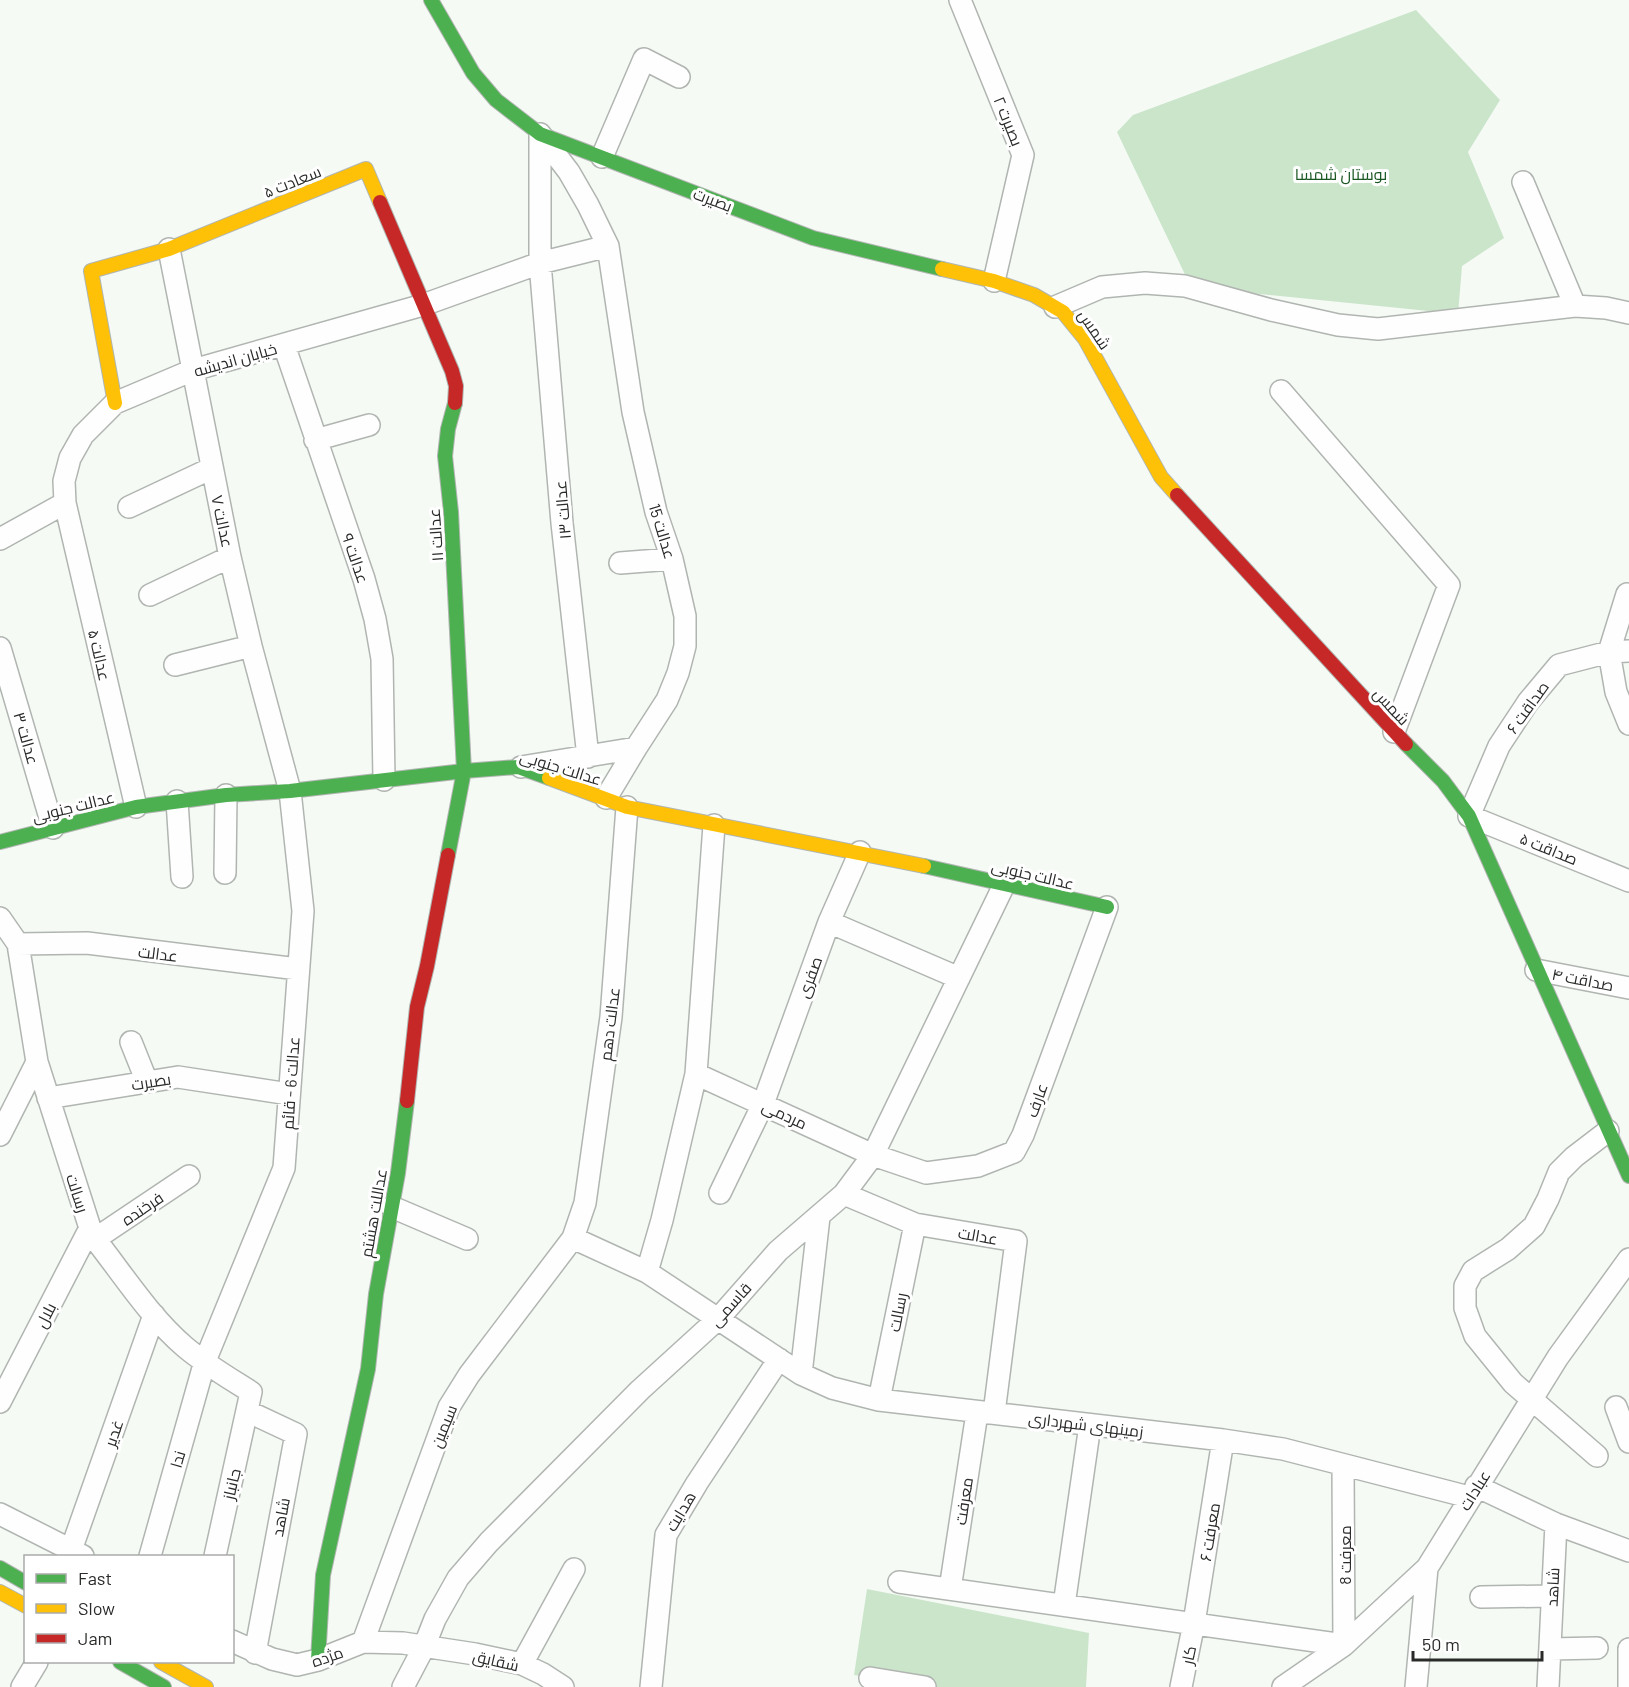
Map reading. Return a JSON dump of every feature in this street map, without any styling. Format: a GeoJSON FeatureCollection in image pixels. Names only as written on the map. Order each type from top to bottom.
{"type":"FeatureCollection","features":[{"type":"Feature","properties":{"kind":"street","name":"بصیرت"},"geometry":{"type":"LineString","coordinates":[[431,0],[473,73],[496,100],[540,134],[813,238],[993,281],[1034,295],[1055,307]]}},
{"type":"Feature","properties":{"kind":"street","name":"بصیرت ۲"},"geometry":{"type":"LineString","coordinates":[[960,0],[1023,155],[993,281]]}},
{"type":"Feature","properties":{"kind":"street"},"geometry":{"type":"LineString","coordinates":[[602,157],[644,59],[679,77]]}},
{"type":"Feature","properties":{"kind":"street","name":"عدالت 15"},"geometry":{"type":"LineString","coordinates":[[540,134],[569,172],[608,246],[633,412],[656,512],[672,559],[685,616],[685,646],[678,674],[667,700],[606,798]]}},
{"type":"Feature","properties":{"kind":"street","name":"عدالت ۱۳"},"geometry":{"type":"LineString","coordinates":[[540,134],[540,263],[562,523],[588,757]]}},
{"type":"Feature","properties":{"kind":"street","name":"سعادت ۵"},"geometry":{"type":"LineString","coordinates":[[115,403],[91,271],[169,249],[366,169],[423,305]]}},
{"type":"Feature","properties":{"kind":"street"},"geometry":{"type":"LineString","coordinates":[[1523,182],[1575,306]]}},
{"type":"Feature","properties":{"kind":"street","name":"خیابان اندیشه"},"geometry":{"type":"LineString","coordinates":[[65,503],[64,482],[70,458],[83,435],[115,403],[194,370],[423,305],[540,263],[608,246]]}},
{"type":"Feature","properties":{"kind":"street","name":"عدالت ۷"},"geometry":{"type":"LineString","coordinates":[[169,249],[230,557],[251,646],[290,790]]}},
{"type":"Feature","properties":{"kind":"street"},"geometry":{"type":"LineString","coordinates":[[1055,307],[1102,287],[1145,283],[1185,286],[1271,310],[1338,325],[1378,329],[1575,306],[1606,308],[1629,313]]}},
{"type":"Feature","properties":{"kind":"street","name":"عدالت ۱۱"},"geometry":{"type":"LineString","coordinates":[[423,305],[452,371],[456,386],[455,408],[448,429],[445,456],[451,512],[464,771]]}},
{"type":"Feature","properties":{"kind":"street","name":"شمس"},"geometry":{"type":"LineString","coordinates":[[1055,307],[1072,321],[1085,339],[1161,477],[1394,732],[1443,781],[1469,816],[1629,1176]]}},
{"type":"Feature","properties":{"kind":"street","name":"عدالت ۹"},"geometry":{"type":"LineString","coordinates":[[284,345],[364,579],[375,619],[382,659],[384,780]]}},
{"type":"Feature","properties":{"kind":"street"},"geometry":{"type":"LineString","coordinates":[[1281,391],[1449,585],[1394,732]]}},
{"type":"Feature","properties":{"kind":"street"},"geometry":{"type":"LineString","coordinates":[[315,440],[369,424]]}},
{"type":"Feature","properties":{"kind":"street"},"geometry":{"type":"LineString","coordinates":[[129,507],[212,468]]}},
{"type":"Feature","properties":{"kind":"street"},"geometry":{"type":"LineString","coordinates":[[0,539],[65,503]]}},
{"type":"Feature","properties":{"kind":"street","name":"عدالت ۵"},"geometry":{"type":"LineString","coordinates":[[65,503],[136,807]]}},
{"type":"Feature","properties":{"kind":"street"},"geometry":{"type":"LineString","coordinates":[[150,595],[230,557]]}},
{"type":"Feature","properties":{"kind":"street"},"geometry":{"type":"LineString","coordinates":[[620,563],[672,559]]}},
{"type":"Feature","properties":{"kind":"street"},"geometry":{"type":"LineString","coordinates":[[1627,594],[1616,692],[1629,724]]}},
{"type":"Feature","properties":{"kind":"street"},"geometry":{"type":"LineString","coordinates":[[175,665],[251,646]]}},
{"type":"Feature","properties":{"kind":"street","name":"عدالت ۳"},"geometry":{"type":"LineString","coordinates":[[0,648],[53,828]]}},
{"type":"Feature","properties":{"kind":"street","name":"صداقت ۶"},"geometry":{"type":"LineString","coordinates":[[1469,816],[1499,746],[1528,702],[1559,665],[1619,651]]}},
{"type":"Feature","properties":{"kind":"street"},"geometry":{"type":"LineString","coordinates":[[518,767],[636,748]]}},
{"type":"Feature","properties":{"kind":"street","name":"عدالت جنوبی"},"geometry":{"type":"LineString","coordinates":[[0,842],[136,807],[177,801],[518,767],[627,807],[860,852],[1107,907]]}},
{"type":"Feature","properties":{"kind":"street","name":"عداللت هشتم"},"geometry":{"type":"LineString","coordinates":[[318,1660],[322,1575],[368,1369],[376,1293],[392,1207],[412,1062],[417,1007],[464,771]]}},
{"type":"Feature","properties":{"kind":"street","name":"عدالت 6 - قائم"},"geometry":{"type":"LineString","coordinates":[[205,1361],[284,1168],[303,911],[290,790]]}},
{"type":"Feature","properties":{"kind":"street"},"geometry":{"type":"LineString","coordinates":[[225,873],[226,795]]}},
{"type":"Feature","properties":{"kind":"street"},"geometry":{"type":"LineString","coordinates":[[177,801],[182,877]]}},
{"type":"Feature","properties":{"kind":"street","name":"عدالت دهم"},"geometry":{"type":"LineString","coordinates":[[573,1238],[585,1203],[611,1017],[627,807]]}},
{"type":"Feature","properties":{"kind":"street","name":"صداقت ۵"},"geometry":{"type":"LineString","coordinates":[[1469,816],[1629,881]]}},
{"type":"Feature","properties":{"kind":"street"},"geometry":{"type":"LineString","coordinates":[[647,1272],[662,1220],[696,1074],[714,825]]}},
{"type":"Feature","properties":{"kind":"street","name":"صفری"},"geometry":{"type":"LineString","coordinates":[[720,1193],[763,1104],[829,922],[860,852]]}},
{"type":"Feature","properties":{"kind":"street","name":"قاسمی"},"geometry":{"type":"LineString","coordinates":[[403,1687],[424,1647],[435,1619],[458,1578],[489,1542],[640,1390],[719,1318],[778,1251],[844,1194],[873,1155],[1004,885]]}},
{"type":"Feature","properties":{"kind":"street","name":"عارف"},"geometry":{"type":"LineString","coordinates":[[873,1155],[926,1173],[978,1166],[1014,1152],[1023,1135],[1107,907]]}},
{"type":"Feature","properties":{"kind":"street","name":"رسالت"},"geometry":{"type":"LineString","coordinates":[[0,918],[18,944],[37,1062],[92,1234],[154,1315],[186,1348],[250,1392],[247,1412]]}},
{"type":"Feature","properties":{"kind":"street"},"geometry":{"type":"LineString","coordinates":[[829,922],[959,978]]}},
{"type":"Feature","properties":{"kind":"street","name":"عدالت"},"geometry":{"type":"LineString","coordinates":[[18,944],[87,943],[298,969]]}},
{"type":"Feature","properties":{"kind":"street","name":"صداقت ۴"},"geometry":{"type":"LineString","coordinates":[[1536,970],[1629,988]]}},
{"type":"Feature","properties":{"kind":"street"},"geometry":{"type":"LineString","coordinates":[[131,1042],[147,1082]]}},
{"type":"Feature","properties":{"kind":"street"},"geometry":{"type":"LineString","coordinates":[[0,1135],[37,1062]]}},
{"type":"Feature","properties":{"kind":"street","name":"مردمی"},"geometry":{"type":"LineString","coordinates":[[696,1074],[873,1155]]}},
{"type":"Feature","properties":{"kind":"street","name":"بصیرت"},"geometry":{"type":"LineString","coordinates":[[48,1098],[178,1077],[289,1094]]}},
{"type":"Feature","properties":{"kind":"street"},"geometry":{"type":"LineString","coordinates":[[1597,1456],[1514,1383],[1476,1336],[1465,1308],[1465,1286],[1473,1271],[1508,1249],[1534,1226],[1559,1172],[1608,1131]]}},
{"type":"Feature","properties":{"kind":"street","name":"فرخنده"},"geometry":{"type":"LineString","coordinates":[[92,1234],[189,1176]]}},
{"type":"Feature","properties":{"kind":"street","name":"عدالت"},"geometry":{"type":"LineString","coordinates":[[844,1194],[915,1224],[1016,1241],[986,1413]]}},
{"type":"Feature","properties":{"kind":"street"},"geometry":{"type":"LineString","coordinates":[[392,1207],[467,1239]]}},
{"type":"Feature","properties":{"kind":"street"},"geometry":{"type":"LineString","coordinates":[[801,1374],[819,1217]]}},
{"type":"Feature","properties":{"kind":"street","name":"رسالت"},"geometry":{"type":"LineString","coordinates":[[879,1400],[915,1224]]}},
{"type":"Feature","properties":{"kind":"street","name":"بلال"},"geometry":{"type":"LineString","coordinates":[[0,1402],[92,1234]]}},
{"type":"Feature","properties":{"kind":"street","name":"زمینهای شهرداری"},"geometry":{"type":"LineString","coordinates":[[573,1238],[647,1272],[801,1374],[832,1388],[879,1400],[1223,1440],[1282,1449],[1343,1465],[1473,1492]]}},
{"type":"Feature","properties":{"kind":"street","name":"سیمین"},"geometry":{"type":"LineString","coordinates":[[363,1642],[449,1407],[469,1375],[573,1238]]}},
{"type":"Feature","properties":{"kind":"street","name":"عبادات"},"geometry":{"type":"LineString","coordinates":[[1283,1687],[1315,1677],[1344,1645],[1427,1568],[1558,1357],[1629,1259]]}},
{"type":"Feature","properties":{"kind":"street","name":"غدیر"},"geometry":{"type":"LineString","coordinates":[[77,1553],[154,1315]]}},
{"type":"Feature","properties":{"kind":"street","name":"هدایت"},"geometry":{"type":"LineString","coordinates":[[651,1687],[666,1535],[697,1483],[779,1359]]}},
{"type":"Feature","properties":{"kind":"street","name":"ندا"},"geometry":{"type":"LineString","coordinates":[[151,1555],[205,1361]]}},
{"type":"Feature","properties":{"kind":"street"},"geometry":{"type":"LineString","coordinates":[[1616,1407],[1629,1442]]}},
{"type":"Feature","properties":{"kind":"street","name":"جانباز"},"geometry":{"type":"LineString","coordinates":[[215,1555],[247,1412]]}},
{"type":"Feature","properties":{"kind":"street","name":"شاهد"},"geometry":{"type":"LineString","coordinates":[[247,1412],[296,1434],[255,1653]]}},
{"type":"Feature","properties":{"kind":"street","name":"معرفت"},"geometry":{"type":"LineString","coordinates":[[950,1589],[986,1413]]}},
{"type":"Feature","properties":{"kind":"street"},"geometry":{"type":"LineString","coordinates":[[1064,1605],[1090,1425]]}},
{"type":"Feature","properties":{"kind":"street","name":"معرفت ۶"},"geometry":{"type":"LineString","coordinates":[[1194,1623],[1223,1440]]}},
{"type":"Feature","properties":{"kind":"street","name":"معرفت 8"},"geometry":{"type":"LineString","coordinates":[[1343,1465],[1344,1645]]}},
{"type":"Feature","properties":{"kind":"street"},"geometry":{"type":"LineString","coordinates":[[1473,1492],[1629,1551]]}},
{"type":"Feature","properties":{"kind":"street"},"geometry":{"type":"LineString","coordinates":[[0,1514],[77,1553]]}},
{"type":"Feature","properties":{"kind":"street","name":"شاهد"},"geometry":{"type":"LineString","coordinates":[[1548,1687],[1556,1524]]}},
{"type":"Feature","properties":{"kind":"street"},"geometry":{"type":"LineString","coordinates":[[0,1568],[24,1582]]}},
{"type":"Feature","properties":{"kind":"street"},"geometry":{"type":"LineString","coordinates":[[1416,1687],[1427,1568]]}},
{"type":"Feature","properties":{"kind":"street"},"geometry":{"type":"LineString","coordinates":[[522,1665],[574,1569]]}},
{"type":"Feature","properties":{"kind":"street"},"geometry":{"type":"LineString","coordinates":[[899,1582],[1344,1645]]}},
{"type":"Feature","properties":{"kind":"street"},"geometry":{"type":"LineString","coordinates":[[0,1592],[24,1605]]}},
{"type":"Feature","properties":{"kind":"street"},"geometry":{"type":"LineString","coordinates":[[1481,1597],[1551,1596]]}},
{"type":"Feature","properties":{"kind":"street","name":"کار"},"geometry":{"type":"LineString","coordinates":[[1181,1687],[1194,1623]]}},
{"type":"Feature","properties":{"kind":"street","name":"مژده"},"geometry":{"type":"LineString","coordinates":[[234,1642],[255,1653],[293,1665],[318,1660],[363,1642],[403,1643],[424,1647]]}},
{"type":"Feature","properties":{"kind":"street","name":"شقایق"},"geometry":{"type":"LineString","coordinates":[[424,1647],[475,1653],[522,1665],[561,1686]]}},
{"type":"Feature","properties":{"kind":"street"},"geometry":{"type":"LineString","coordinates":[[1550,1649],[1597,1648]]}},
{"type":"Feature","properties":{"kind":"street"},"geometry":{"type":"LineString","coordinates":[[1629,1648],[1629,1687]]}},
{"type":"Feature","properties":{"kind":"street"},"geometry":{"type":"LineString","coordinates":[[22,1687],[36,1663]]}},
{"type":"Feature","properties":{"kind":"street"},"geometry":{"type":"LineString","coordinates":[[122,1663],[164,1687]]}},
{"type":"Feature","properties":{"kind":"street"},"geometry":{"type":"LineString","coordinates":[[163,1663],[206,1687]]}},
{"type":"Feature","properties":{"kind":"street"},"geometry":{"type":"LineString","coordinates":[[870,1678],[919,1687]]}},
{"type":"Feature","properties":{"kind":"green space","name":"بوستان شمسا"},"geometry":{"type":"Polygon","coordinates":[[[1416,10],[1500,100],[1468,152],[1504,238],[1462,266],[1458,314],[1191,287],[1117,132],[1133,115],[1416,10]]]}},
{"type":"Feature","properties":{"kind":"green space"},"geometry":{"type":"Polygon","coordinates":[[[867,1589],[1089,1633],[1086,1687],[928,1687],[854,1675],[867,1589]]]}},
{"type":"Feature","properties":{"kind":"traffic: fast"},"geometry":{"type":"LineString","coordinates":[[431,0],[473,73],[496,100],[540,134],[813,238],[942,269]]}},
{"type":"Feature","properties":{"kind":"traffic: fast"},"geometry":{"type":"LineString","coordinates":[[448,855],[464,771],[451,512],[445,456],[448,429],[455,403]]}},
{"type":"Feature","properties":{"kind":"traffic: fast"},"geometry":{"type":"LineString","coordinates":[[1406,744],[1443,781],[1469,816],[1629,1176]]}},
{"type":"Feature","properties":{"kind":"traffic: fast"},"geometry":{"type":"LineString","coordinates":[[0,842],[136,807],[226,795],[290,791],[518,767],[549,778]]}},
{"type":"Feature","properties":{"kind":"traffic: fast"},"geometry":{"type":"LineString","coordinates":[[924,866],[1107,907]]}},
{"type":"Feature","properties":{"kind":"traffic: fast"},"geometry":{"type":"LineString","coordinates":[[318,1660],[323,1575],[368,1369],[376,1294],[398,1173],[407,1101]]}},
{"type":"Feature","properties":{"kind":"traffic: fast"},"geometry":{"type":"LineString","coordinates":[[0,1568],[24,1582]]}},
{"type":"Feature","properties":{"kind":"traffic: fast"},"geometry":{"type":"LineString","coordinates":[[122,1663],[164,1687]]}},
{"type":"Feature","properties":{"kind":"traffic: slow"},"geometry":{"type":"LineString","coordinates":[[115,403],[91,271],[169,249],[366,169],[380,202]]}},
{"type":"Feature","properties":{"kind":"traffic: slow"},"geometry":{"type":"LineString","coordinates":[[942,269],[994,281],[1034,295],[1063,312],[1085,339],[1161,477],[1177,495]]}},
{"type":"Feature","properties":{"kind":"traffic: slow"},"geometry":{"type":"LineString","coordinates":[[549,778],[627,807],[924,866]]}},
{"type":"Feature","properties":{"kind":"traffic: slow"},"geometry":{"type":"LineString","coordinates":[[0,1592],[24,1605]]}},
{"type":"Feature","properties":{"kind":"traffic: slow"},"geometry":{"type":"LineString","coordinates":[[163,1663],[206,1687]]}},
{"type":"Feature","properties":{"kind":"traffic: jam"},"geometry":{"type":"LineString","coordinates":[[380,202],[452,371],[456,386],[455,403]]}},
{"type":"Feature","properties":{"kind":"traffic: jam"},"geometry":{"type":"LineString","coordinates":[[1177,495],[1406,744]]}},
{"type":"Feature","properties":{"kind":"traffic: jam"},"geometry":{"type":"LineString","coordinates":[[407,1101],[417,1007],[448,855]]}}]}
